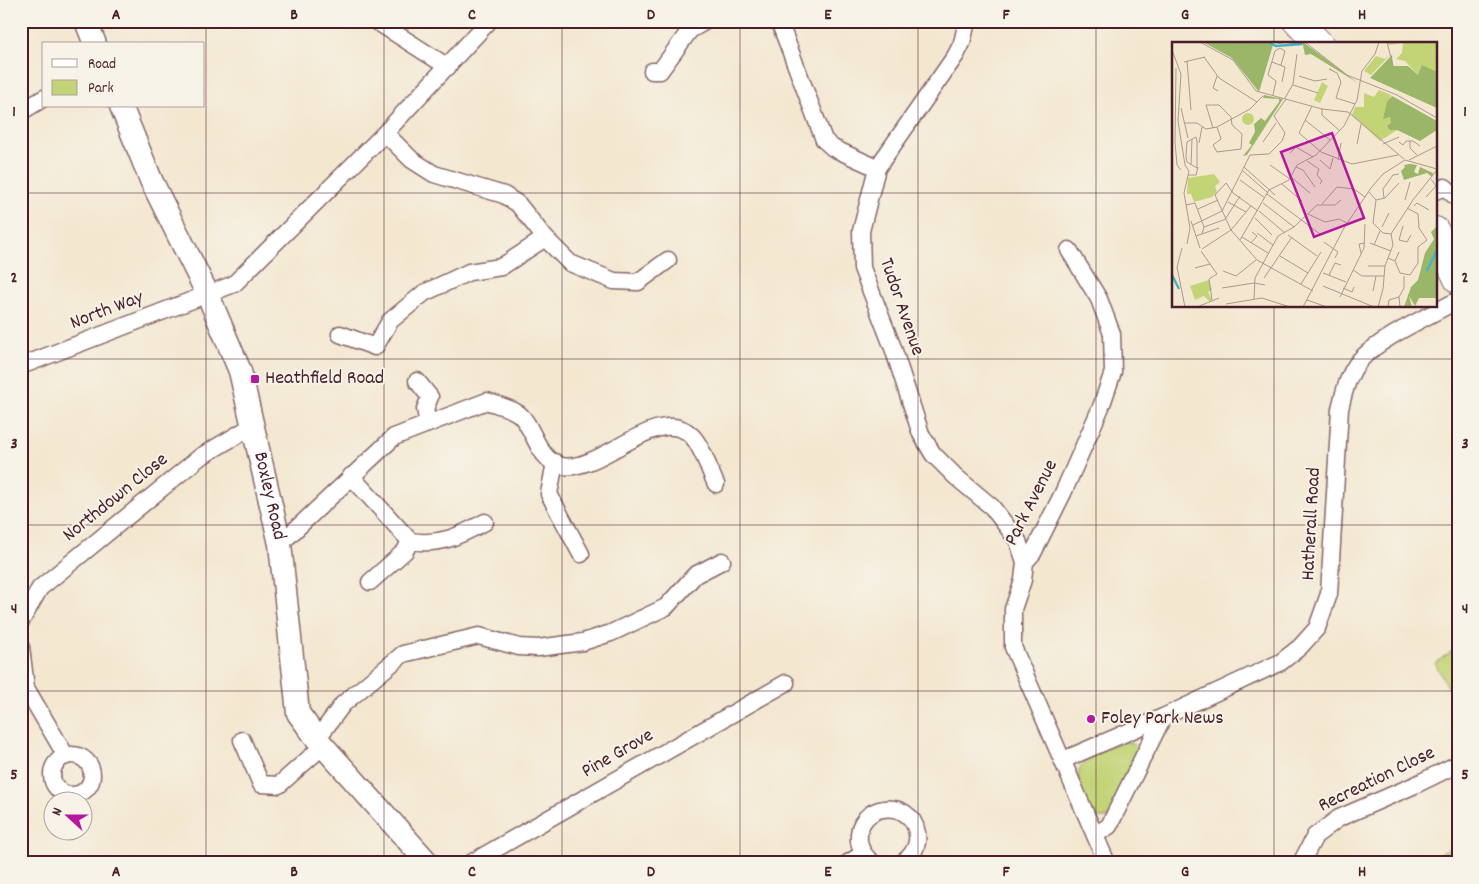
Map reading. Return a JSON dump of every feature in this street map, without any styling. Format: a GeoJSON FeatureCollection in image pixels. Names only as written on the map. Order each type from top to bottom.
{"type":"FeatureCollection","features":[{"type":"Feature","properties":{"kind":"highway"},"geometry":{"type":"LineString","coordinates":[[1297,21],[1317,42]]}},
{"type":"Feature","properties":{"kind":"highway"},"geometry":{"type":"LineString","coordinates":[[1436,233],[1458,278]]}},
{"type":"Feature","properties":{"kind":"street"},"geometry":{"type":"LineString","coordinates":[[86,21],[94,42]]}},
{"type":"Feature","properties":{"kind":"street"},"geometry":{"type":"LineString","coordinates":[[376,21],[448,67]]}},
{"type":"Feature","properties":{"kind":"street"},"geometry":{"type":"LineString","coordinates":[[208,295],[234,284],[253,267],[385,133],[489,21]]}},
{"type":"Feature","properties":{"kind":"street"},"geometry":{"type":"LineString","coordinates":[[652,71],[660,71],[690,30],[706,21]]}},
{"type":"Feature","properties":{"kind":"street"},"geometry":{"type":"LineString","coordinates":[[779,21],[824,140],[833,148],[877,168]]}},
{"type":"Feature","properties":{"kind":"street","name":"Tudor Avenue"},"geometry":{"type":"LineString","coordinates":[[967,21],[962,43],[956,55],[877,168],[861,231],[862,268],[893,348],[921,434],[933,454],[956,477],[992,506],[1018,541],[1025,562]]}},
{"type":"Feature","properties":{"kind":"street"},"geometry":{"type":"LineString","coordinates":[[21,112],[42,99]]}},
{"type":"Feature","properties":{"kind":"street","name":"Boxley Road"},"geometry":{"type":"LineString","coordinates":[[122,108],[151,180],[208,295],[240,372],[280,544],[298,713],[320,743],[428,863]]}},
{"type":"Feature","properties":{"kind":"street"},"geometry":{"type":"LineString","coordinates":[[385,133],[412,160],[434,174],[504,195],[518,204],[545,238],[570,263],[614,281],[638,282],[668,260]]}},
{"type":"Feature","properties":{"kind":"street"},"geometry":{"type":"LineString","coordinates":[[1436,191],[1445,187],[1458,198]]}},
{"type":"Feature","properties":{"kind":"street"},"geometry":{"type":"LineString","coordinates":[[340,334],[376,348],[390,321],[424,293],[470,272],[501,267],[545,238]]}},
{"type":"Feature","properties":{"kind":"street","name":"Park Avenue"},"geometry":{"type":"LineString","coordinates":[[1069,250],[1099,299],[1112,334],[1113,372],[1101,407],[1063,493],[1033,553],[1025,562],[1023,580],[1013,609],[1013,647],[1106,863]]}},
{"type":"Feature","properties":{"kind":"street","name":"North Way"},"geometry":{"type":"LineString","coordinates":[[21,366],[208,295]]}},
{"type":"Feature","properties":{"kind":"street","name":"Hatherall Road"},"geometry":{"type":"LineString","coordinates":[[1062,760],[1164,717],[1281,662],[1300,647],[1317,628],[1329,594],[1340,409],[1346,384],[1360,360],[1385,341],[1458,300]]}},
{"type":"Feature","properties":{"kind":"street"},"geometry":{"type":"LineString","coordinates":[[417,382],[430,397],[425,409],[428,424]]}},
{"type":"Feature","properties":{"kind":"street"},"geometry":{"type":"LineString","coordinates":[[280,544],[394,437],[487,401],[519,414],[544,454],[560,465],[576,467],[663,426],[681,427],[693,437],[716,484]]}},
{"type":"Feature","properties":{"kind":"street","name":"Northdown Close"},"geometry":{"type":"LineString","coordinates":[[21,621],[40,588],[200,457],[254,426]]}},
{"type":"Feature","properties":{"kind":"street"},"geometry":{"type":"LineString","coordinates":[[554,462],[549,494],[581,554]]}},
{"type":"Feature","properties":{"kind":"street"},"geometry":{"type":"LineString","coordinates":[[351,476],[410,541],[428,544],[438,542],[464,533],[485,522]]}},
{"type":"Feature","properties":{"kind":"street"},"geometry":{"type":"LineString","coordinates":[[370,582],[405,551],[410,541]]}},
{"type":"Feature","properties":{"kind":"street"},"geometry":{"type":"LineString","coordinates":[[242,740],[261,784],[279,785],[320,743],[343,704],[404,654],[479,636],[519,647],[538,648],[583,642],[611,633],[666,607],[695,575],[722,561]]}},
{"type":"Feature","properties":{"kind":"street"},"geometry":{"type":"LineString","coordinates":[[21,647],[26,688],[66,756]]}},
{"type":"Feature","properties":{"kind":"street","name":"Pine Grove"},"geometry":{"type":"LineString","coordinates":[[471,863],[786,683]]}},
{"type":"Feature","properties":{"kind":"street"},"geometry":{"type":"LineString","coordinates":[[1095,835],[1109,826],[1164,717]]}},
{"type":"Feature","properties":{"kind":"street","name":"Recreation Close"},"geometry":{"type":"LineString","coordinates":[[1301,863],[1315,836],[1339,818],[1416,785],[1458,764]]}},
{"type":"Feature","properties":{"kind":"street"},"geometry":{"type":"LineString","coordinates":[[848,863],[868,858],[859,845],[858,834],[866,816],[884,808],[894,808],[911,819],[916,827],[917,837],[911,856],[902,863]]}},
{"type":"Feature","properties":{"kind":"green space"},"geometry":{"type":"Polygon","coordinates":[[[1458,647],[1458,706],[1435,663],[1458,647]]]}},
{"type":"Feature","properties":{"kind":"green space"},"geometry":{"type":"Polygon","coordinates":[[[1124,741],[1132,743],[1139,750],[1108,818],[1098,818],[1090,815],[1080,790],[1078,773],[1087,760],[1101,750],[1124,741]]]}},
{"type":"Feature","properties":{"kind":"green space"},"geometry":{"type":"Polygon","coordinates":[[[1458,845],[1458,863],[1421,863],[1458,845]]]}},
{"type":"Feature","properties":{"kind":"place","name":"Heathfield Road"},"geometry":{"type":"Point","coordinates":[255,379]}},
{"type":"Feature","properties":{"kind":"place","name":"Foley Park News"},"geometry":{"type":"Point","coordinates":[1091,719]}}]}
